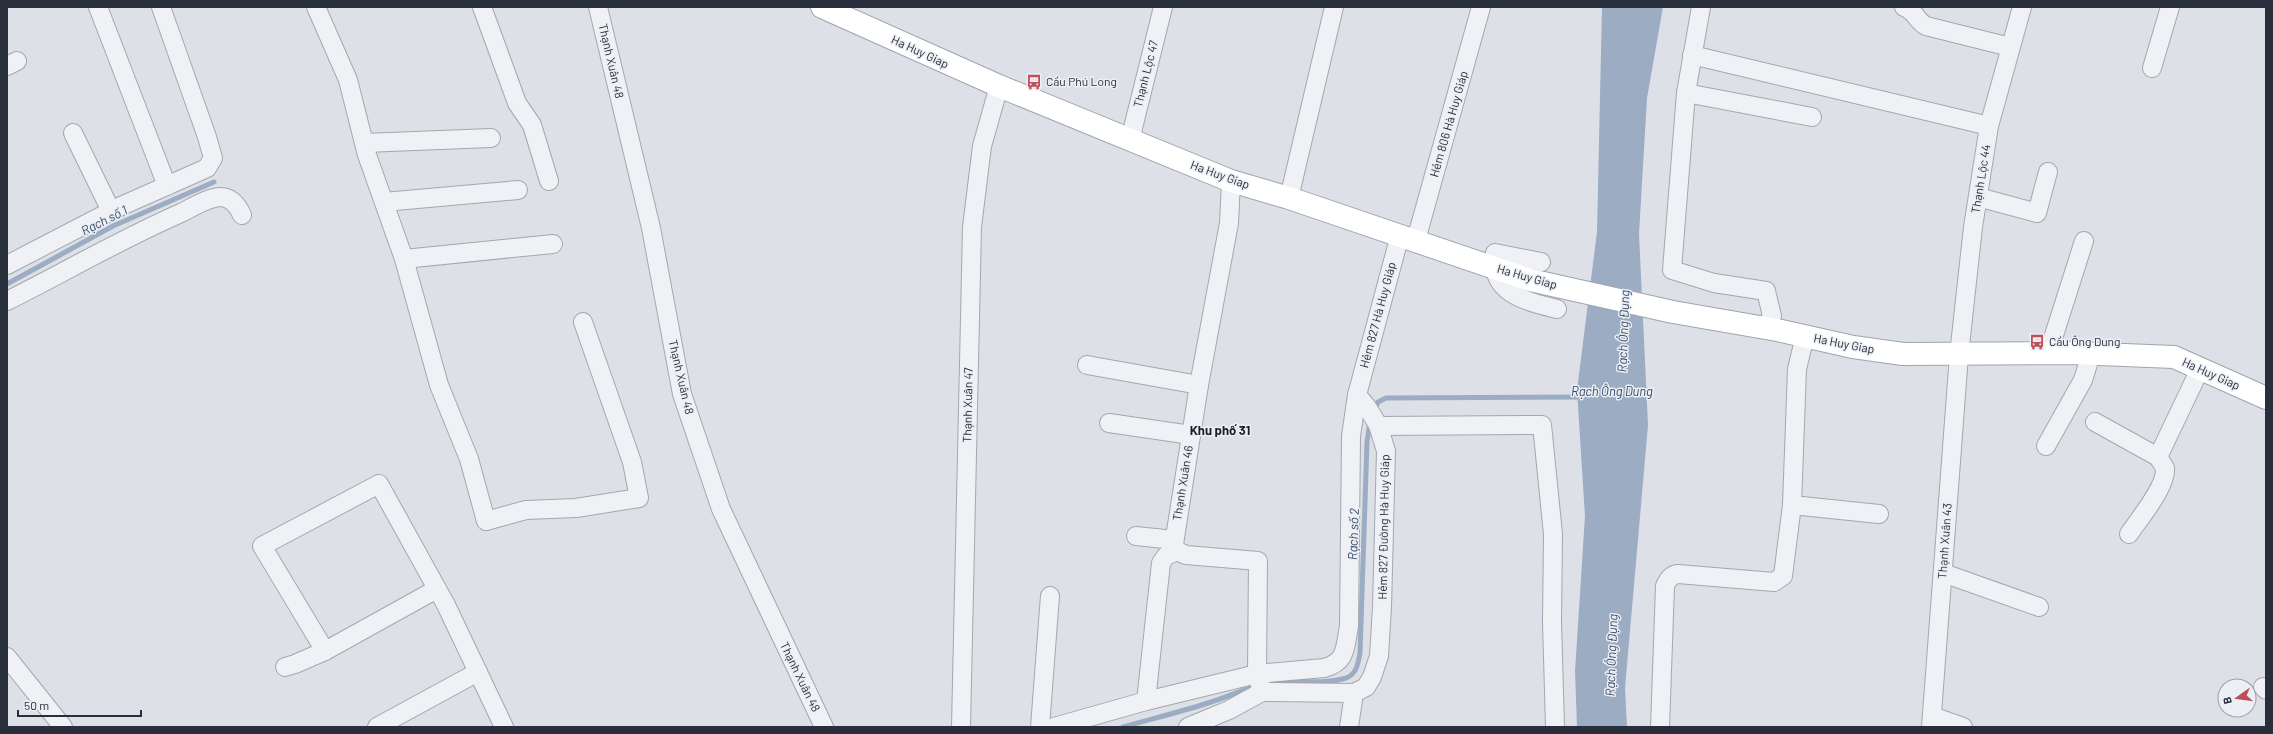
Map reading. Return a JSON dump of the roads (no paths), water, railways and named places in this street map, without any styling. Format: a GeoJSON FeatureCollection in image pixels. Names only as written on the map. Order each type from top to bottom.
{"type":"FeatureCollection","features":[{"type":"Feature","properties":{"kind":"main road","name":"Ha Huy Giap"},"geometry":{"type":"LineString","coordinates":[[822,7],[999,86],[1231,181],[1289,198],[1493,267],[1535,271],[1673,312],[1765,328],[1853,347],[1903,354],[2091,354],[2174,357],[2266,398]]}},
{"type":"Feature","properties":{"kind":"street"},"geometry":{"type":"LineString","coordinates":[[98,7],[167,186]]}},
{"type":"Feature","properties":{"kind":"street"},"geometry":{"type":"LineString","coordinates":[[7,266],[111,211],[207,168],[214,158],[161,7]]}},
{"type":"Feature","properties":{"kind":"street"},"geometry":{"type":"LineString","coordinates":[[316,7],[348,80],[364,143],[404,259],[439,386],[469,458],[486,521],[526,510],[576,508],[639,498],[632,462],[583,322]]}},
{"type":"Feature","properties":{"kind":"street"},"geometry":{"type":"LineString","coordinates":[[482,7],[517,103],[532,126],[549,180]]}},
{"type":"Feature","properties":{"kind":"street","name":"Thạnh Xuân 48"},"geometry":{"type":"LineString","coordinates":[[598,7],[651,228],[682,394],[721,508],[824,727]]}},
{"type":"Feature","properties":{"kind":"street","name":"Thạnh Lộc 47"},"geometry":{"type":"LineString","coordinates":[[1130,140],[1163,7]]}},
{"type":"Feature","properties":{"kind":"street"},"geometry":{"type":"LineString","coordinates":[[1289,198],[1334,7]]}},
{"type":"Feature","properties":{"kind":"street","name":"Hẻm 806 Hà Huy Giáp"},"geometry":{"type":"LineString","coordinates":[[1408,238],[1482,7]]}},
{"type":"Feature","properties":{"kind":"street"},"geometry":{"type":"LineString","coordinates":[[1701,7],[1686,93],[1672,270],[1714,282],[1766,291],[1772,316],[1765,328]]}},
{"type":"Feature","properties":{"kind":"street"},"geometry":{"type":"LineString","coordinates":[[1904,7],[1913,10],[1922,24],[1926,26],[2010,47]]}},
{"type":"Feature","properties":{"kind":"street","name":"Thạnh Lộc 44"},"geometry":{"type":"LineString","coordinates":[[1959,355],[1978,197],[1989,126],[2022,7]]}},
{"type":"Feature","properties":{"kind":"street"},"geometry":{"type":"LineString","coordinates":[[2152,68],[2170,7]]}},
{"type":"Feature","properties":{"kind":"street"},"geometry":{"type":"LineString","coordinates":[[1692,55],[1989,126]]}},
{"type":"Feature","properties":{"kind":"street","name":"Thạnh Xuân 47"},"geometry":{"type":"LineString","coordinates":[[961,727],[972,227],[982,146],[999,86]]}},
{"type":"Feature","properties":{"kind":"street"},"geometry":{"type":"LineString","coordinates":[[1686,93],[1812,117]]}},
{"type":"Feature","properties":{"kind":"street"},"geometry":{"type":"LineString","coordinates":[[73,133],[111,211]]}},
{"type":"Feature","properties":{"kind":"street"},"geometry":{"type":"LineString","coordinates":[[364,143],[491,138]]}},
{"type":"Feature","properties":{"kind":"street"},"geometry":{"type":"LineString","coordinates":[[1978,197],[2037,212],[2048,172]]}},
{"type":"Feature","properties":{"kind":"street","name":"Thạnh Xuân 46"},"geometry":{"type":"LineString","coordinates":[[1176,545],[1198,386],[1229,223],[1231,181]]}},
{"type":"Feature","properties":{"kind":"street"},"geometry":{"type":"LineString","coordinates":[[384,202],[518,190]]}},
{"type":"Feature","properties":{"kind":"street"},"geometry":{"type":"LineString","coordinates":[[7,301],[148,227],[209,200],[220,197],[229,199],[237,205],[242,215]]}},
{"type":"Feature","properties":{"kind":"street","name":"Hẻm 827 Hà Huy Giáp"},"geometry":{"type":"LineString","coordinates":[[1362,401],[1408,238]]}},
{"type":"Feature","properties":{"kind":"street"},"geometry":{"type":"LineString","coordinates":[[2048,354],[2084,241]]}},
{"type":"Feature","properties":{"kind":"street"},"geometry":{"type":"LineString","coordinates":[[404,259],[553,244]]}},
{"type":"Feature","properties":{"kind":"street"},"geometry":{"type":"LineString","coordinates":[[1493,267],[1502,287],[1526,301],[1558,309]]}},
{"type":"Feature","properties":{"kind":"street"},"geometry":{"type":"LineString","coordinates":[[1660,727],[1665,586],[1670,577],[1678,574],[1774,582],[1780,580],[1783,576],[1792,506],[1797,369],[1805,336]]}},
{"type":"Feature","properties":{"kind":"street"},"geometry":{"type":"LineString","coordinates":[[2046,446],[2083,380],[2091,354]]}},
{"type":"Feature","properties":{"kind":"street","name":"Thạnh Xuân 43"},"geometry":{"type":"LineString","coordinates":[[1932,722],[1959,355]]}},
{"type":"Feature","properties":{"kind":"street"},"geometry":{"type":"LineString","coordinates":[[1087,365],[1198,386]]}},
{"type":"Feature","properties":{"kind":"street"},"geometry":{"type":"LineString","coordinates":[[2158,457],[2200,369]]}},
{"type":"Feature","properties":{"kind":"street"},"geometry":{"type":"LineString","coordinates":[[1054,727],[1146,701],[1257,674],[1334,666],[1340,661],[1345,650],[1349,626],[1351,436],[1362,401]]}},
{"type":"Feature","properties":{"kind":"street","name":"Hẻm 827 Đường Hà Huy Giáp"},"geometry":{"type":"LineString","coordinates":[[1354,693],[1366,687],[1372,677],[1379,656],[1382,607],[1386,451],[1378,425],[1362,401]]}},
{"type":"Feature","properties":{"kind":"street"},"geometry":{"type":"LineString","coordinates":[[2095,422],[2158,457],[2166,468],[2164,478],[2129,534]]}},
{"type":"Feature","properties":{"kind":"street"},"geometry":{"type":"LineString","coordinates":[[1109,423],[1191,435]]}},
{"type":"Feature","properties":{"kind":"street"},"geometry":{"type":"LineString","coordinates":[[1378,425],[1542,425],[1553,534],[1552,622],[1555,727]]}},
{"type":"Feature","properties":{"kind":"street"},"geometry":{"type":"LineString","coordinates":[[324,650],[262,546],[379,484],[437,589],[504,727]]}},
{"type":"Feature","properties":{"kind":"street"},"geometry":{"type":"LineString","coordinates":[[1792,506],[1879,514]]}},
{"type":"Feature","properties":{"kind":"street"},"geometry":{"type":"LineString","coordinates":[[1136,536],[1176,545],[1186,555],[1258,562],[1257,674],[1262,692]]}},
{"type":"Feature","properties":{"kind":"street"},"geometry":{"type":"LineString","coordinates":[[1146,701],[1161,563],[1176,545]]}},
{"type":"Feature","properties":{"kind":"street"},"geometry":{"type":"LineString","coordinates":[[1943,573],[2039,607]]}},
{"type":"Feature","properties":{"kind":"street"},"geometry":{"type":"LineString","coordinates":[[285,667],[296,664],[324,650],[437,589]]}},
{"type":"Feature","properties":{"kind":"street"},"geometry":{"type":"LineString","coordinates":[[1040,727],[1050,596]]}},
{"type":"Feature","properties":{"kind":"street"},"geometry":{"type":"LineString","coordinates":[[7,657],[63,727]]}},
{"type":"Feature","properties":{"kind":"street"},"geometry":{"type":"LineString","coordinates":[[377,727],[478,672]]}},
{"type":"Feature","properties":{"kind":"street"},"geometry":{"type":"LineString","coordinates":[[1188,727],[1230,710],[1262,692],[1354,693],[1349,727]]}},
{"type":"Feature","properties":{"kind":"street"},"geometry":{"type":"LineString","coordinates":[[1932,722],[1963,727]]}},
{"type":"Feature","properties":{"kind":"water","name":"Rạch Ông Dung"},"geometry":{"type":"Polygon","coordinates":[[[1602,7],[1663,7],[1647,98],[1639,234],[1648,425],[1625,688],[1627,727],[1577,727],[1575,671],[1585,516],[1577,390],[1597,232],[1602,7]]]}},
{"type":"Feature","properties":{"kind":"waterway","name":"Rạch số 1"},"geometry":{"type":"LineString","coordinates":[[7,284],[113,226],[214,182]]}},
{"type":"Feature","properties":{"kind":"waterway","name":"Rạch số 2"},"geometry":{"type":"LineString","coordinates":[[1374,411],[1378,402],[1386,398],[1583,397]]}},
{"type":"Feature","properties":{"kind":"waterway","name":"Rạch số 2"},"geometry":{"type":"LineString","coordinates":[[1123,727],[1215,701],[1251,687],[1266,683],[1286,681],[1327,681],[1346,678],[1353,674],[1359,661],[1360,653],[1367,442],[1370,422]]}},
{"type":"Feature","properties":{"kind":"place","name":"Cầu Phú Long"},"geometry":{"type":"Point","coordinates":[1034,82]}},
{"type":"Feature","properties":{"kind":"place","name":"Cầu Ông Dung"},"geometry":{"type":"Point","coordinates":[2037,342]}},
{"type":"Feature","properties":{"kind":"district","name":"Khu phố 31"},"geometry":{"type":"Point","coordinates":[1220,430]}},
{"type":"Feature","properties":{"kind":"water label","name":"Rạch Ông Đụng"},"geometry":{"type":"Point","coordinates":[1623,331]}},
{"type":"Feature","properties":{"kind":"water label","name":"Rạch Ông Đụng"},"geometry":{"type":"Point","coordinates":[1611,655]}}]}
